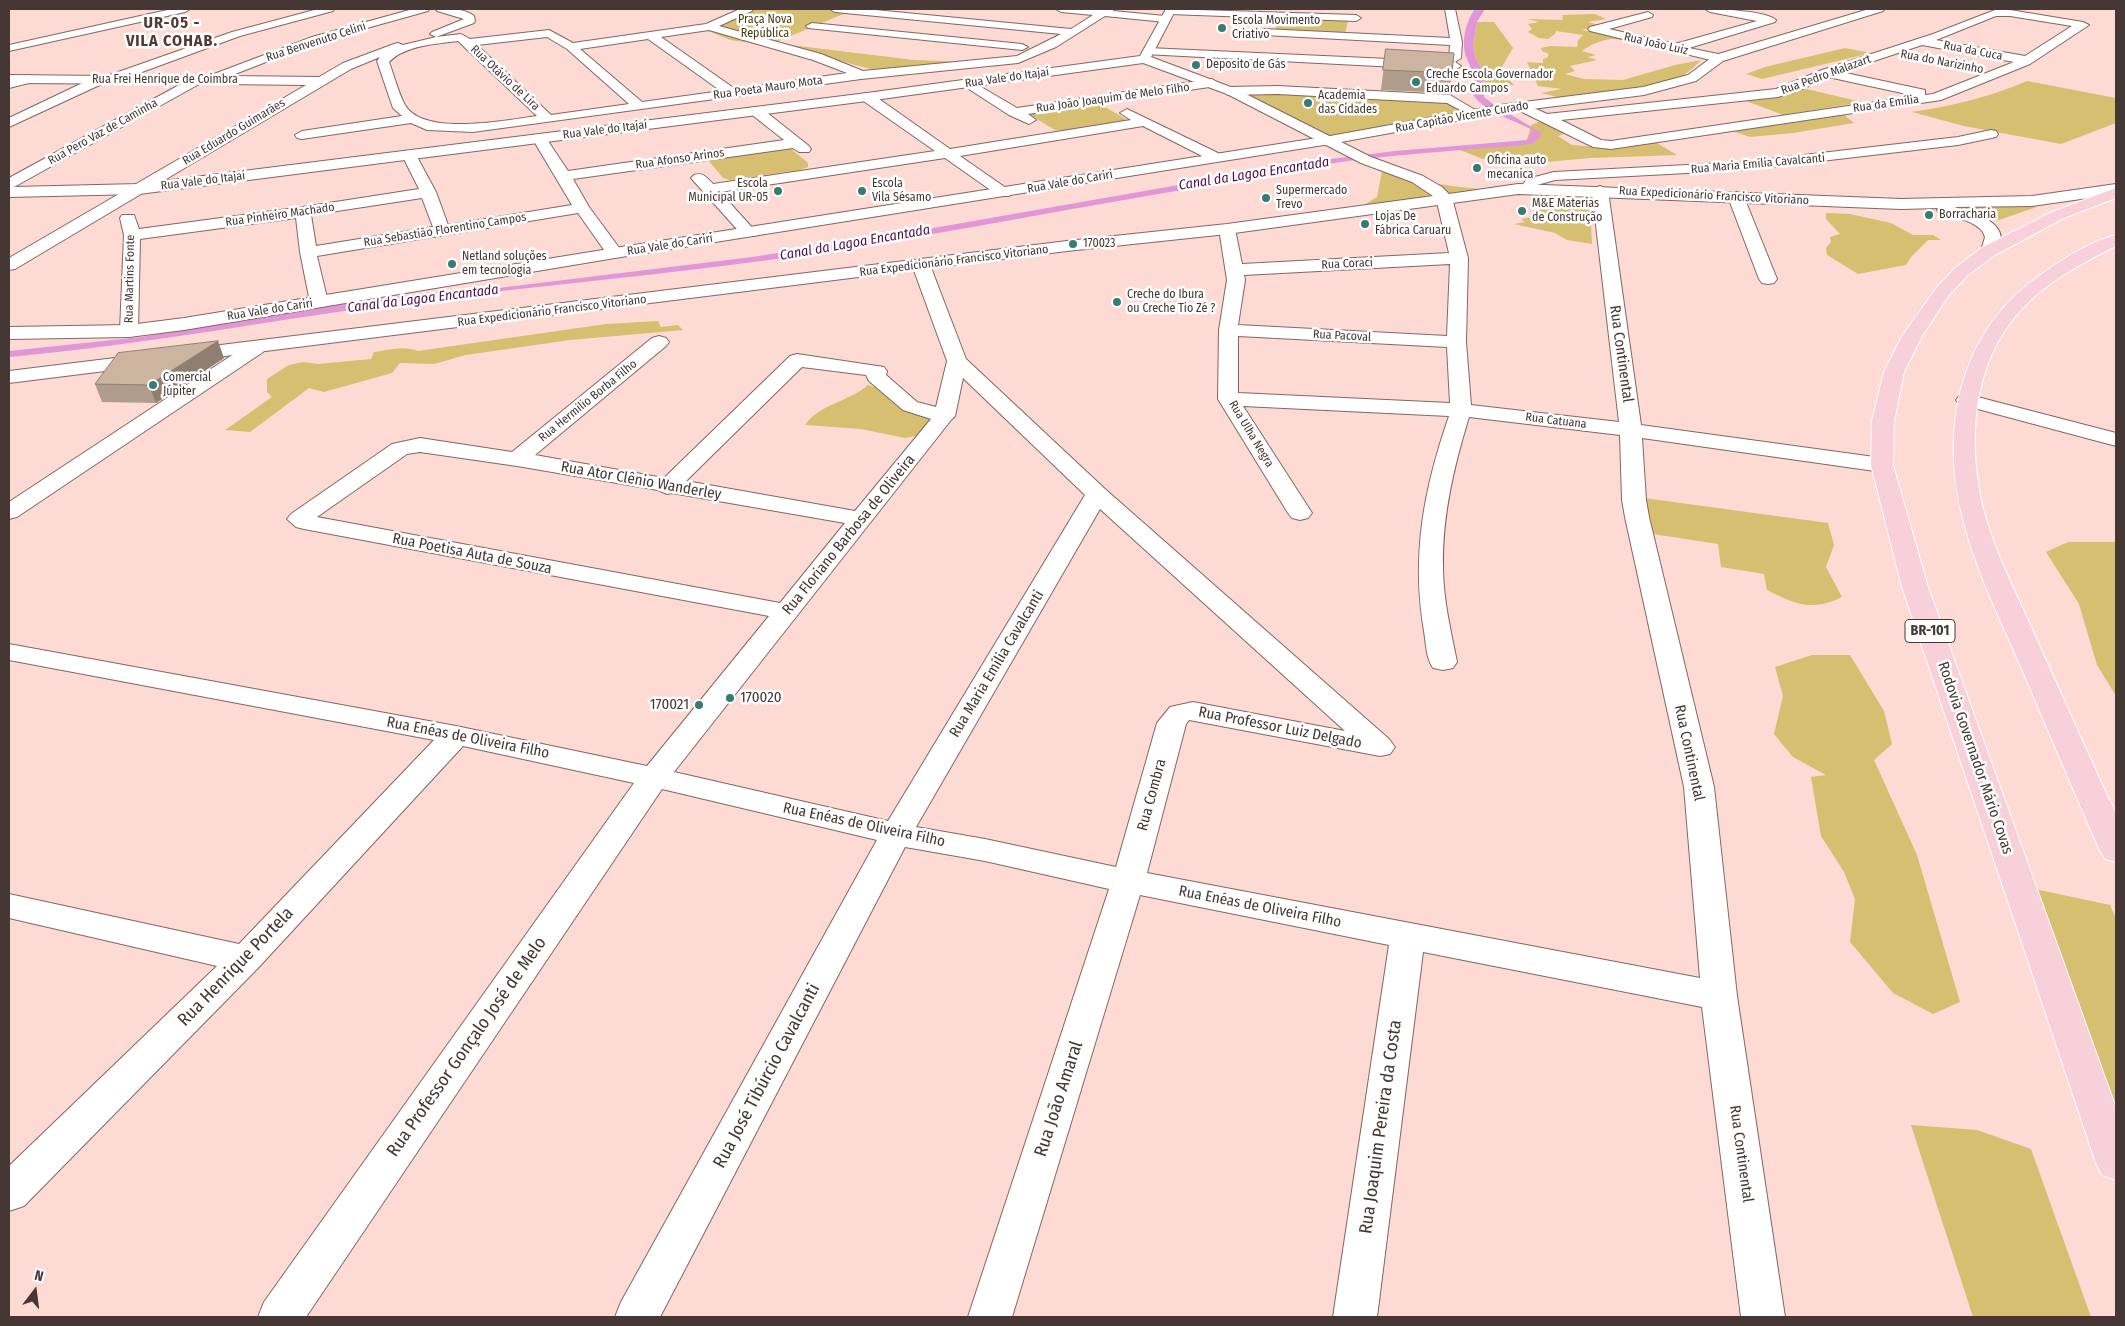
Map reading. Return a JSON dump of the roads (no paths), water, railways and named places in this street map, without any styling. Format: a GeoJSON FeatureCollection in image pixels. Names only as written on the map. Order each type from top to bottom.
{"type":"FeatureCollection","features":[{"type":"Feature","properties":{"kind":"highway","name":"Rodovia Governador Mário Covas"},"geometry":{"type":"LineString","coordinates":[[2116,193],[2058,215],[1989,251],[1962,271],[1933,303],[1912,336],[1894,372],[1883,421],[1882,465],[1915,587],[2116,1162]]}},
{"type":"Feature","properties":{"kind":"highway"},"geometry":{"type":"LineString","coordinates":[[2116,240],[2060,270],[2035,288],[2003,320],[1984,351],[1966,400],[1964,434],[1966,480],[1981,538],[2008,605],[2116,851]]}},
{"type":"Feature","properties":{"kind":"street"},"geometry":{"type":"LineString","coordinates":[[9,48],[185,9]]}},
{"type":"Feature","properties":{"kind":"street"},"geometry":{"type":"LineString","coordinates":[[9,123],[104,80],[236,34],[330,9]]}},
{"type":"Feature","properties":{"kind":"street","name":"Rua Benvenuto Celini"},"geometry":{"type":"LineString","coordinates":[[203,80],[316,40],[424,9]]}},
{"type":"Feature","properties":{"kind":"street","name":"Rua Eduardo Guimarães"},"geometry":{"type":"LineString","coordinates":[[9,265],[321,81],[373,55],[470,22],[469,16],[441,9]]}},
{"type":"Feature","properties":{"kind":"street"},"geometry":{"type":"LineString","coordinates":[[571,47],[709,27],[748,9]]}},
{"type":"Feature","properties":{"kind":"street"},"geometry":{"type":"LineString","coordinates":[[835,9],[1071,32]]}},
{"type":"Feature","properties":{"kind":"street"},"geometry":{"type":"LineString","coordinates":[[1061,9],[1274,15],[1356,13],[1354,37]]}},
{"type":"Feature","properties":{"kind":"street"},"geometry":{"type":"LineString","coordinates":[[1264,32],[1456,42],[1450,9]]}},
{"type":"Feature","properties":{"kind":"street","name":"Rua João Luiz"},"geometry":{"type":"LineString","coordinates":[[1637,9],[1648,15],[1594,29],[1719,58]]}},
{"type":"Feature","properties":{"kind":"street"},"geometry":{"type":"LineString","coordinates":[[1676,48],[1771,20],[1710,9]]}},
{"type":"Feature","properties":{"kind":"street","name":"Rua Capitão Vicente Curado"},"geometry":{"type":"LineString","coordinates":[[1330,140],[1518,107],[1664,87],[1692,78],[1719,58],[1878,9]]}},
{"type":"Feature","properties":{"kind":"street"},"geometry":{"type":"LineString","coordinates":[[851,10],[808,28],[1040,49]]}},
{"type":"Feature","properties":{"kind":"street","name":"Rua Poeta Mauro Mota"},"geometry":{"type":"LineString","coordinates":[[415,120],[427,126],[473,128],[861,75],[1004,61],[1027,57],[1106,11]]}},
{"type":"Feature","properties":{"kind":"street"},"geometry":{"type":"LineString","coordinates":[[1169,13],[1146,56],[1228,90],[1330,140],[1363,159],[1431,186],[1444,198],[1459,258],[1456,342],[1461,410],[1444,462],[1432,527],[1430,569],[1436,624],[1443,662]]}},
{"type":"Feature","properties":{"kind":"street","name":"Rua Pedro Malazart"},"geometry":{"type":"LineString","coordinates":[[1545,118],[1768,94],[1798,86],[1826,73],[1947,32],[1996,13],[2010,13],[2083,25]]}},
{"type":"Feature","properties":{"kind":"street"},"geometry":{"type":"LineString","coordinates":[[1258,58],[1264,32],[1274,15]]}},
{"type":"Feature","properties":{"kind":"street","name":"Rua da Emília"},"geometry":{"type":"LineString","coordinates":[[1518,107],[1598,144],[1611,145],[1729,128],[1936,97],[2026,61],[2083,25]]}},
{"type":"Feature","properties":{"kind":"street"},"geometry":{"type":"LineString","coordinates":[[709,27],[817,57],[861,75]]}},
{"type":"Feature","properties":{"kind":"street"},"geometry":{"type":"LineString","coordinates":[[1947,32],[1966,35]]}},
{"type":"Feature","properties":{"kind":"street"},"geometry":{"type":"LineString","coordinates":[[415,120],[400,108],[390,86],[383,61],[384,58],[406,48],[465,40],[549,33],[571,47],[639,106]]}},
{"type":"Feature","properties":{"kind":"street"},"geometry":{"type":"LineString","coordinates":[[651,36],[733,93]]}},
{"type":"Feature","properties":{"kind":"street"},"geometry":{"type":"LineString","coordinates":[[772,44],[788,37]]}},
{"type":"Feature","properties":{"kind":"street","name":"Rua Otávio de Lira"},"geometry":{"type":"LineString","coordinates":[[465,40],[548,119]]}},
{"type":"Feature","properties":{"kind":"street","name":"Rua da Cuca"},"geometry":{"type":"LineString","coordinates":[[1921,41],[2026,61]]}},
{"type":"Feature","properties":{"kind":"street","name":"Rua Vale do Itajaí"},"geometry":{"type":"LineString","coordinates":[[9,192],[139,189],[756,112],[967,84],[1146,56],[1258,58],[1454,70],[1456,42]]}},
{"type":"Feature","properties":{"kind":"street"},"geometry":{"type":"LineString","coordinates":[[2024,45],[2044,48]]}},
{"type":"Feature","properties":{"kind":"street","name":"Rua do Narizinho"},"geometry":{"type":"LineString","coordinates":[[1890,52],[1919,57]]}},
{"type":"Feature","properties":{"kind":"street","name":"Rua do Narizinho"},"geometry":{"type":"LineString","coordinates":[[1860,62],[1886,68]]}},
{"type":"Feature","properties":{"kind":"street","name":"Rua do Narizinho"},"geometry":{"type":"LineString","coordinates":[[1976,68],[1995,72]]}},
{"type":"Feature","properties":{"kind":"street"},"geometry":{"type":"LineString","coordinates":[[1826,73],[1936,97]]}},
{"type":"Feature","properties":{"kind":"street","name":"Rua Frei Henrique de Coimbra"},"geometry":{"type":"LineString","coordinates":[[9,79],[321,81]]}},
{"type":"Feature","properties":{"kind":"street"},"geometry":{"type":"LineString","coordinates":[[9,84],[29,79]]}},
{"type":"Feature","properties":{"kind":"street","name":"Rua Pero Vaz de Caminha"},"geometry":{"type":"LineString","coordinates":[[9,184],[203,80]]}},
{"type":"Feature","properties":{"kind":"street","name":"Rua do Narizinho"},"geometry":{"type":"LineString","coordinates":[[1945,80],[1970,85]]}},
{"type":"Feature","properties":{"kind":"street","name":"Rua João Joaquim de Melo Filho"},"geometry":{"type":"LineString","coordinates":[[1014,112],[1212,83]]}},
{"type":"Feature","properties":{"kind":"street"},"geometry":{"type":"LineString","coordinates":[[967,84],[1058,137]]}},
{"type":"Feature","properties":{"kind":"street"},"geometry":{"type":"LineString","coordinates":[[1798,86],[1817,90]]}},
{"type":"Feature","properties":{"kind":"street"},"geometry":{"type":"LineString","coordinates":[[1228,90],[1451,95],[1475,114]]}},
{"type":"Feature","properties":{"kind":"street"},"geometry":{"type":"LineString","coordinates":[[867,97],[1004,193]]}},
{"type":"Feature","properties":{"kind":"street"},"geometry":{"type":"LineString","coordinates":[[1845,97],[1882,105]]}},
{"type":"Feature","properties":{"kind":"street"},"geometry":{"type":"LineString","coordinates":[[1102,99],[1143,122],[1216,157]]}},
{"type":"Feature","properties":{"kind":"street"},"geometry":{"type":"LineString","coordinates":[[1672,105],[1729,128]]}},
{"type":"Feature","properties":{"kind":"street"},"geometry":{"type":"LineString","coordinates":[[9,116],[42,107]]}},
{"type":"Feature","properties":{"kind":"street","name":"Rua da Emília"},"geometry":{"type":"LineString","coordinates":[[1610,111],[1672,136]]}},
{"type":"Feature","properties":{"kind":"street"},"geometry":{"type":"LineString","coordinates":[[756,112],[832,170]]}},
{"type":"Feature","properties":{"kind":"street"},"geometry":{"type":"LineString","coordinates":[[302,135],[415,120]]}},
{"type":"Feature","properties":{"kind":"street"},"geometry":{"type":"LineString","coordinates":[[708,188],[948,154],[1143,122]]}},
{"type":"Feature","properties":{"kind":"street","name":"Rua Maria Emília Cavalcanti"},"geometry":{"type":"LineString","coordinates":[[1523,188],[1532,182],[1554,176],[1753,165],[1958,141],[1991,134]]}},
{"type":"Feature","properties":{"kind":"street"},"geometry":{"type":"LineString","coordinates":[[540,138],[582,208],[615,253]]}},
{"type":"Feature","properties":{"kind":"street","name":"Rua Vale do Cariri"},"geometry":{"type":"LineString","coordinates":[[9,333],[129,331],[1330,140]]}},
{"type":"Feature","properties":{"kind":"street","name":"Rua Afonso Arinos"},"geometry":{"type":"LineString","coordinates":[[564,176],[796,142]]}},
{"type":"Feature","properties":{"kind":"street"},"geometry":{"type":"LineString","coordinates":[[409,156],[428,192],[442,230]]}},
{"type":"Feature","properties":{"kind":"street"},"geometry":{"type":"LineString","coordinates":[[681,158],[749,233]]}},
{"type":"Feature","properties":{"kind":"street"},"geometry":{"type":"LineString","coordinates":[[1338,213],[1369,201],[1377,184],[1363,159]]}},
{"type":"Feature","properties":{"kind":"street"},"geometry":{"type":"LineString","coordinates":[[1403,174],[1454,185],[1523,188]]}},
{"type":"Feature","properties":{"kind":"street","name":"Rua Expedicionário Francisco Vitoriano"},"geometry":{"type":"LineString","coordinates":[[9,377],[1227,229],[1523,188],[1901,204],[2032,201],[2116,189]]}},
{"type":"Feature","properties":{"kind":"street","name":"Rua Continental"},"geometry":{"type":"LineString","coordinates":[[1600,191],[1632,430],[1634,500],[1699,787],[1719,996],[1763,1317]]}},
{"type":"Feature","properties":{"kind":"street","name":"Rua Pinheiro Machado"},"geometry":{"type":"LineString","coordinates":[[132,235],[303,212],[428,192]]}},
{"type":"Feature","properties":{"kind":"street"},"geometry":{"type":"LineString","coordinates":[[1395,193],[1415,202]]}},
{"type":"Feature","properties":{"kind":"street"},"geometry":{"type":"LineString","coordinates":[[1736,198],[1768,279]]}},
{"type":"Feature","properties":{"kind":"street","name":"Rua Martins Fonte"},"geometry":{"type":"LineString","coordinates":[[123,199],[132,235],[129,331]]}},
{"type":"Feature","properties":{"kind":"street","name":"Rua Expedicionário Francisco Vitoriano"},"geometry":{"type":"LineString","coordinates":[[1901,204],[1955,212],[1979,222],[1990,229],[1993,234],[1989,251]]}},
{"type":"Feature","properties":{"kind":"street","name":"Rua Sebastião Florentino Campos"},"geometry":{"type":"LineString","coordinates":[[308,252],[582,208]]}},
{"type":"Feature","properties":{"kind":"street"},"geometry":{"type":"LineString","coordinates":[[303,212],[308,252],[319,302]]}},
{"type":"Feature","properties":{"kind":"street","name":"Rua Ulha Negra"},"geometry":{"type":"LineString","coordinates":[[1227,229],[1236,280],[1228,330],[1228,399],[1300,513]]}},
{"type":"Feature","properties":{"kind":"street","name":"Rua Coraci"},"geometry":{"type":"LineString","coordinates":[[1235,270],[1459,258]]}},
{"type":"Feature","properties":{"kind":"street"},"geometry":{"type":"LineString","coordinates":[[922,265],[957,361],[1097,494]]}},
{"type":"Feature","properties":{"kind":"street","name":"Rua Pacoval"},"geometry":{"type":"LineString","coordinates":[[1228,330],[1456,342]]}},
{"type":"Feature","properties":{"kind":"street","name":"Rua Hermilio Borba Filho"},"geometry":{"type":"LineString","coordinates":[[517,459],[659,342]]}},
{"type":"Feature","properties":{"kind":"street"},"geometry":{"type":"LineString","coordinates":[[9,512],[256,348]]}},
{"type":"Feature","properties":{"kind":"street"},"geometry":{"type":"LineString","coordinates":[[668,487],[797,360],[877,371],[876,377],[897,394],[903,402],[910,406],[944,416]]}},
{"type":"Feature","properties":{"kind":"street","name":"Rua Floriano Barbosa de Oliveira"},"geometry":{"type":"LineString","coordinates":[[654,777],[944,416],[957,361]]}},
{"type":"Feature","properties":{"kind":"street","name":"Rua Catuana"},"geometry":{"type":"LineString","coordinates":[[1228,399],[1461,410],[1632,430],[1882,465]]}},
{"type":"Feature","properties":{"kind":"street"},"geometry":{"type":"LineString","coordinates":[[1966,400],[2116,440]]}},
{"type":"Feature","properties":{"kind":"street","name":"Rua Ator Clênio Wanderley"},"geometry":{"type":"LineString","coordinates":[[420,445],[517,459],[862,520]]}},
{"type":"Feature","properties":{"kind":"street","name":"Rua Poetisa Auta de Souza"},"geometry":{"type":"LineString","coordinates":[[420,445],[400,449],[299,519],[304,522],[787,612]]}},
{"type":"Feature","properties":{"kind":"street","name":"Rua Maria Emília Cavalcanti"},"geometry":{"type":"LineString","coordinates":[[896,834],[1097,494]]}},
{"type":"Feature","properties":{"kind":"street","name":"Rua Professor Luiz Delgado"},"geometry":{"type":"LineString","coordinates":[[1097,494],[1380,747],[1193,711],[1180,713]]}},
{"type":"Feature","properties":{"kind":"street","name":"Rua Enéas de Oliveira Filho"},"geometry":{"type":"LineString","coordinates":[[9,652],[456,735],[654,777],[896,834],[1719,996]]}},
{"type":"Feature","properties":{"kind":"street","name":"Rua Combra"},"geometry":{"type":"LineString","coordinates":[[1128,881],[1172,723],[1180,713]]}},
{"type":"Feature","properties":{"kind":"street","name":"Rua Henrique Portela"},"geometry":{"type":"LineString","coordinates":[[9,1192],[246,959],[456,735]]}},
{"type":"Feature","properties":{"kind":"street","name":"Rua Professor Gonçalo José de Melo"},"geometry":{"type":"LineString","coordinates":[[280,1317],[654,777]]}},
{"type":"Feature","properties":{"kind":"street","name":"Rua José Tibúrcio Cavalcanti"},"geometry":{"type":"LineString","coordinates":[[637,1317],[896,834]]}},
{"type":"Feature","properties":{"kind":"street","name":"Rua João Amaral"},"geometry":{"type":"LineString","coordinates":[[990,1317],[1128,881]]}},
{"type":"Feature","properties":{"kind":"street"},"geometry":{"type":"LineString","coordinates":[[9,906],[246,959]]}},
{"type":"Feature","properties":{"kind":"street","name":"Rua Joaquim Pereira da Costa"},"geometry":{"type":"LineString","coordinates":[[1355,1317],[1408,936]]}},
{"type":"Feature","properties":{"kind":"water","name":"Canal da Lagoa Encantada"},"geometry":{"type":"Polygon","coordinates":[[[1475,9],[1485,9],[1477,22],[1473,46],[1476,59],[1483,71],[1484,97],[1540,132],[1541,135],[1534,143],[1335,163],[888,242],[771,260],[418,301],[111,346],[9,357],[9,351],[141,337],[314,308],[425,293],[482,290],[752,257],[905,233],[1315,161],[1395,151],[1527,140],[1533,130],[1490,109],[1482,104],[1472,92],[1474,79],[1465,53],[1464,39],[1469,20],[1475,9]]]}},
{"type":"Feature","properties":{"kind":"place","name":"Escola Movimento Criativo"},"geometry":{"type":"Point","coordinates":[1222,28]}},
{"type":"Feature","properties":{"kind":"place","name":"Deposito de Gás"},"geometry":{"type":"Point","coordinates":[1196,65]}},
{"type":"Feature","properties":{"kind":"place","name":"Creche Escola Governador Eduardo Campos"},"geometry":{"type":"Point","coordinates":[1416,82]}},
{"type":"Feature","properties":{"kind":"place","name":"Academia das Cidades"},"geometry":{"type":"Point","coordinates":[1308,103]}},
{"type":"Feature","properties":{"kind":"place","name":"Oficina auto mecanica"},"geometry":{"type":"Point","coordinates":[1477,168]}},
{"type":"Feature","properties":{"kind":"place","name":"Escola Municipal UR-05"},"geometry":{"type":"Point","coordinates":[778,191]}},
{"type":"Feature","properties":{"kind":"place","name":"Escola Vila Sésamo"},"geometry":{"type":"Point","coordinates":[862,191]}},
{"type":"Feature","properties":{"kind":"place","name":"Supermercado Trevo"},"geometry":{"type":"Point","coordinates":[1266,198]}},
{"type":"Feature","properties":{"kind":"place","name":"M&E Materias de Construção"},"geometry":{"type":"Point","coordinates":[1522,211]}},
{"type":"Feature","properties":{"kind":"place","name":"Borracharia"},"geometry":{"type":"Point","coordinates":[1929,215]}},
{"type":"Feature","properties":{"kind":"place","name":"Lojas De Fábrica Caruaru"},"geometry":{"type":"Point","coordinates":[1365,224]}},
{"type":"Feature","properties":{"kind":"place","name":"170023"},"geometry":{"type":"Point","coordinates":[1073,244]}},
{"type":"Feature","properties":{"kind":"place","name":"Netland soluções em tecnologia"},"geometry":{"type":"Point","coordinates":[452,264]}},
{"type":"Feature","properties":{"kind":"place","name":"Creche do Ibura ou Creche Tio Zé ?"},"geometry":{"type":"Point","coordinates":[1117,302]}},
{"type":"Feature","properties":{"kind":"place","name":"Comercial Júpiter"},"geometry":{"type":"Point","coordinates":[153,385]}},
{"type":"Feature","properties":{"kind":"place","name":"170020"},"geometry":{"type":"Point","coordinates":[730,698]}},
{"type":"Feature","properties":{"kind":"place","name":"170021"},"geometry":{"type":"Point","coordinates":[699,705]}},
{"type":"Feature","properties":{"kind":"district","name":"UR-05 - VILA COHAB."},"geometry":{"type":"Point","coordinates":[172,33]}},
{"type":"Feature","properties":{"kind":"park label","name":"Praça Nova República"},"geometry":{"type":"Point","coordinates":[765,27]}}]}
